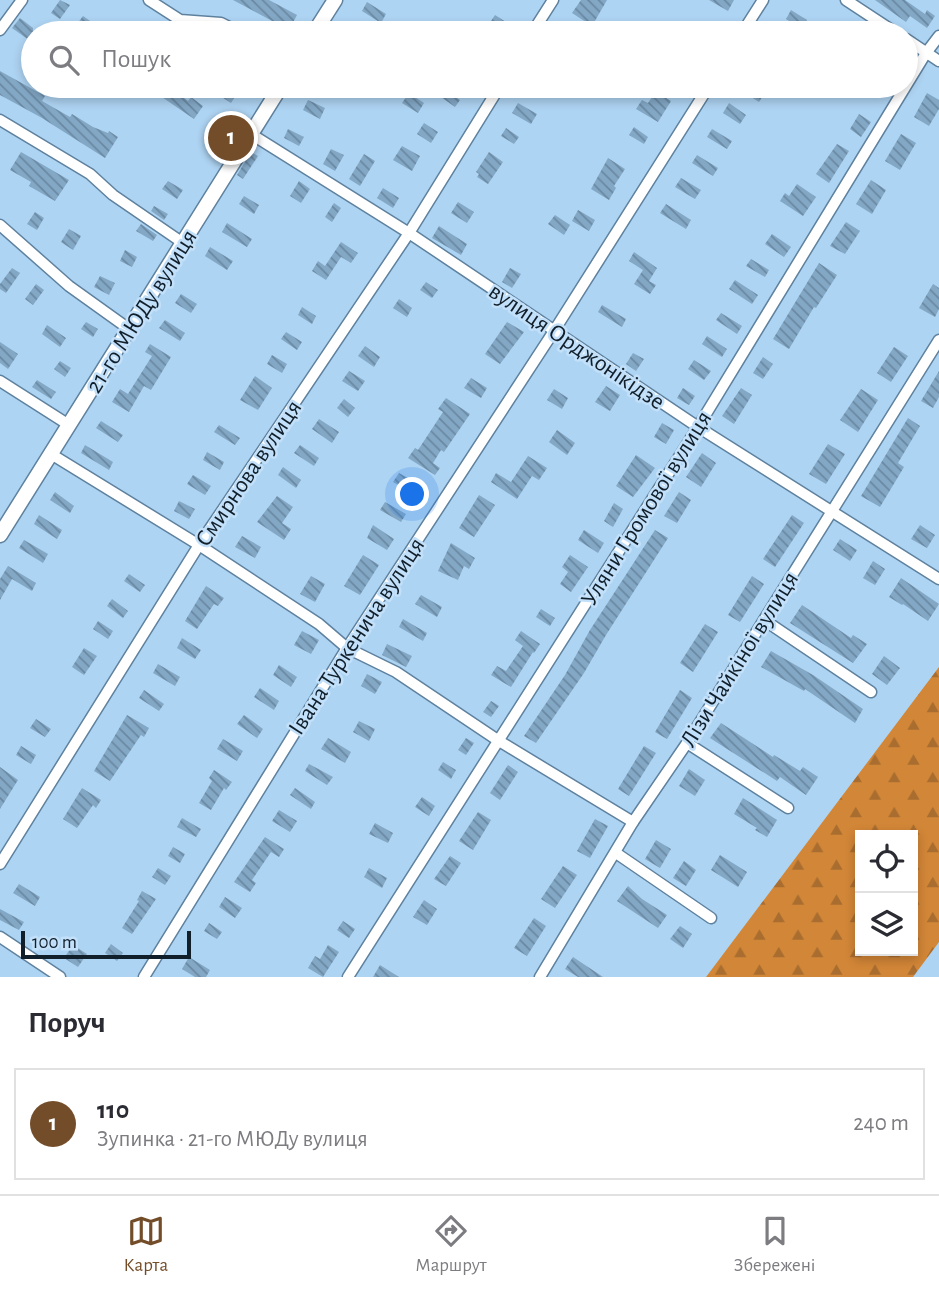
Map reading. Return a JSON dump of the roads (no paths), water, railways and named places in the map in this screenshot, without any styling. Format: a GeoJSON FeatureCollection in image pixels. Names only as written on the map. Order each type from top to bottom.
{"type":"FeatureCollection","features":[{"type":"Feature","properties":{"kind":"street"},"geometry":{"type":"LineString","coordinates":[[0,30],[22,0]]}},
{"type":"Feature","properties":{"kind":"street"},"geometry":{"type":"LineString","coordinates":[[149,0],[180,20],[194,21]]}},
{"type":"Feature","properties":{"kind":"street"},"geometry":{"type":"LineString","coordinates":[[322,21],[335,0]]}},
{"type":"Feature","properties":{"kind":"street"},"geometry":{"type":"LineString","coordinates":[[540,21],[553,0]]}},
{"type":"Feature","properties":{"kind":"street"},"geometry":{"type":"LineString","coordinates":[[750,21],[763,0]]}},
{"type":"Feature","properties":{"kind":"street"},"geometry":{"type":"LineString","coordinates":[[845,0],[878,21]]}},
{"type":"Feature","properties":{"kind":"street","name":"Уляни Громової вулиця"},"geometry":{"type":"LineString","coordinates":[[918,66],[939,36]]}},
{"type":"Feature","properties":{"kind":"street"},"geometry":{"type":"LineString","coordinates":[[918,47],[939,61]]}},
{"type":"Feature","properties":{"kind":"street","name":"21-го МЮДу вулиця"},"geometry":{"type":"LineString","coordinates":[[0,536],[274,98]]}},
{"type":"Feature","properties":{"kind":"street","name":"Смирнова вулиця"},"geometry":{"type":"LineString","coordinates":[[0,864],[199,545],[409,233],[493,98]]}},
{"type":"Feature","properties":{"kind":"street","name":"Івана Туркенича вулиця"},"geometry":{"type":"LineString","coordinates":[[144,977],[347,648],[554,331],[701,98]]}},
{"type":"Feature","properties":{"kind":"street","name":"Уляни Громової вулиця"},"geometry":{"type":"LineString","coordinates":[[348,977],[698,427],[899,98]]}},
{"type":"Feature","properties":{"kind":"street"},"geometry":{"type":"LineString","coordinates":[[0,120],[90,173],[113,195],[183,243]]}},
{"type":"Feature","properties":{"kind":"street","name":"вулиця Орджонікідзе"},"geometry":{"type":"LineString","coordinates":[[251,134],[409,233],[698,427],[939,579]]}},
{"type":"Feature","properties":{"kind":"street"},"geometry":{"type":"LineString","coordinates":[[0,225],[69,286],[129,329]]}},
{"type":"Feature","properties":{"kind":"street","name":"Лізи Чайкіної вулиця"},"geometry":{"type":"LineString","coordinates":[[542,974],[633,822],[687,743],[939,340]]}},
{"type":"Feature","properties":{"kind":"street"},"geometry":{"type":"LineString","coordinates":[[0,382],[69,425]]}},
{"type":"Feature","properties":{"kind":"street"},"geometry":{"type":"LineString","coordinates":[[51,454],[199,545],[318,624],[347,648],[396,673],[499,741],[633,822]]}},
{"type":"Feature","properties":{"kind":"street"},"geometry":{"type":"LineString","coordinates":[[764,620],[872,692]]}},
{"type":"Feature","properties":{"kind":"street"},"geometry":{"type":"LineString","coordinates":[[687,743],[788,808]]}},
{"type":"Feature","properties":{"kind":"street"},"geometry":{"type":"LineString","coordinates":[[616,853],[711,918]]}},
{"type":"Feature","properties":{"kind":"street"},"geometry":{"type":"LineString","coordinates":[[0,937],[60,977]]}},
{"type":"Feature","properties":{"kind":"street"},"geometry":{"type":"LineString","coordinates":[[542,974],[554,977]]}},
{"type":"Feature","properties":{"kind":"place","name":"110"},"geometry":{"type":"Point","coordinates":[231,138]}}]}
